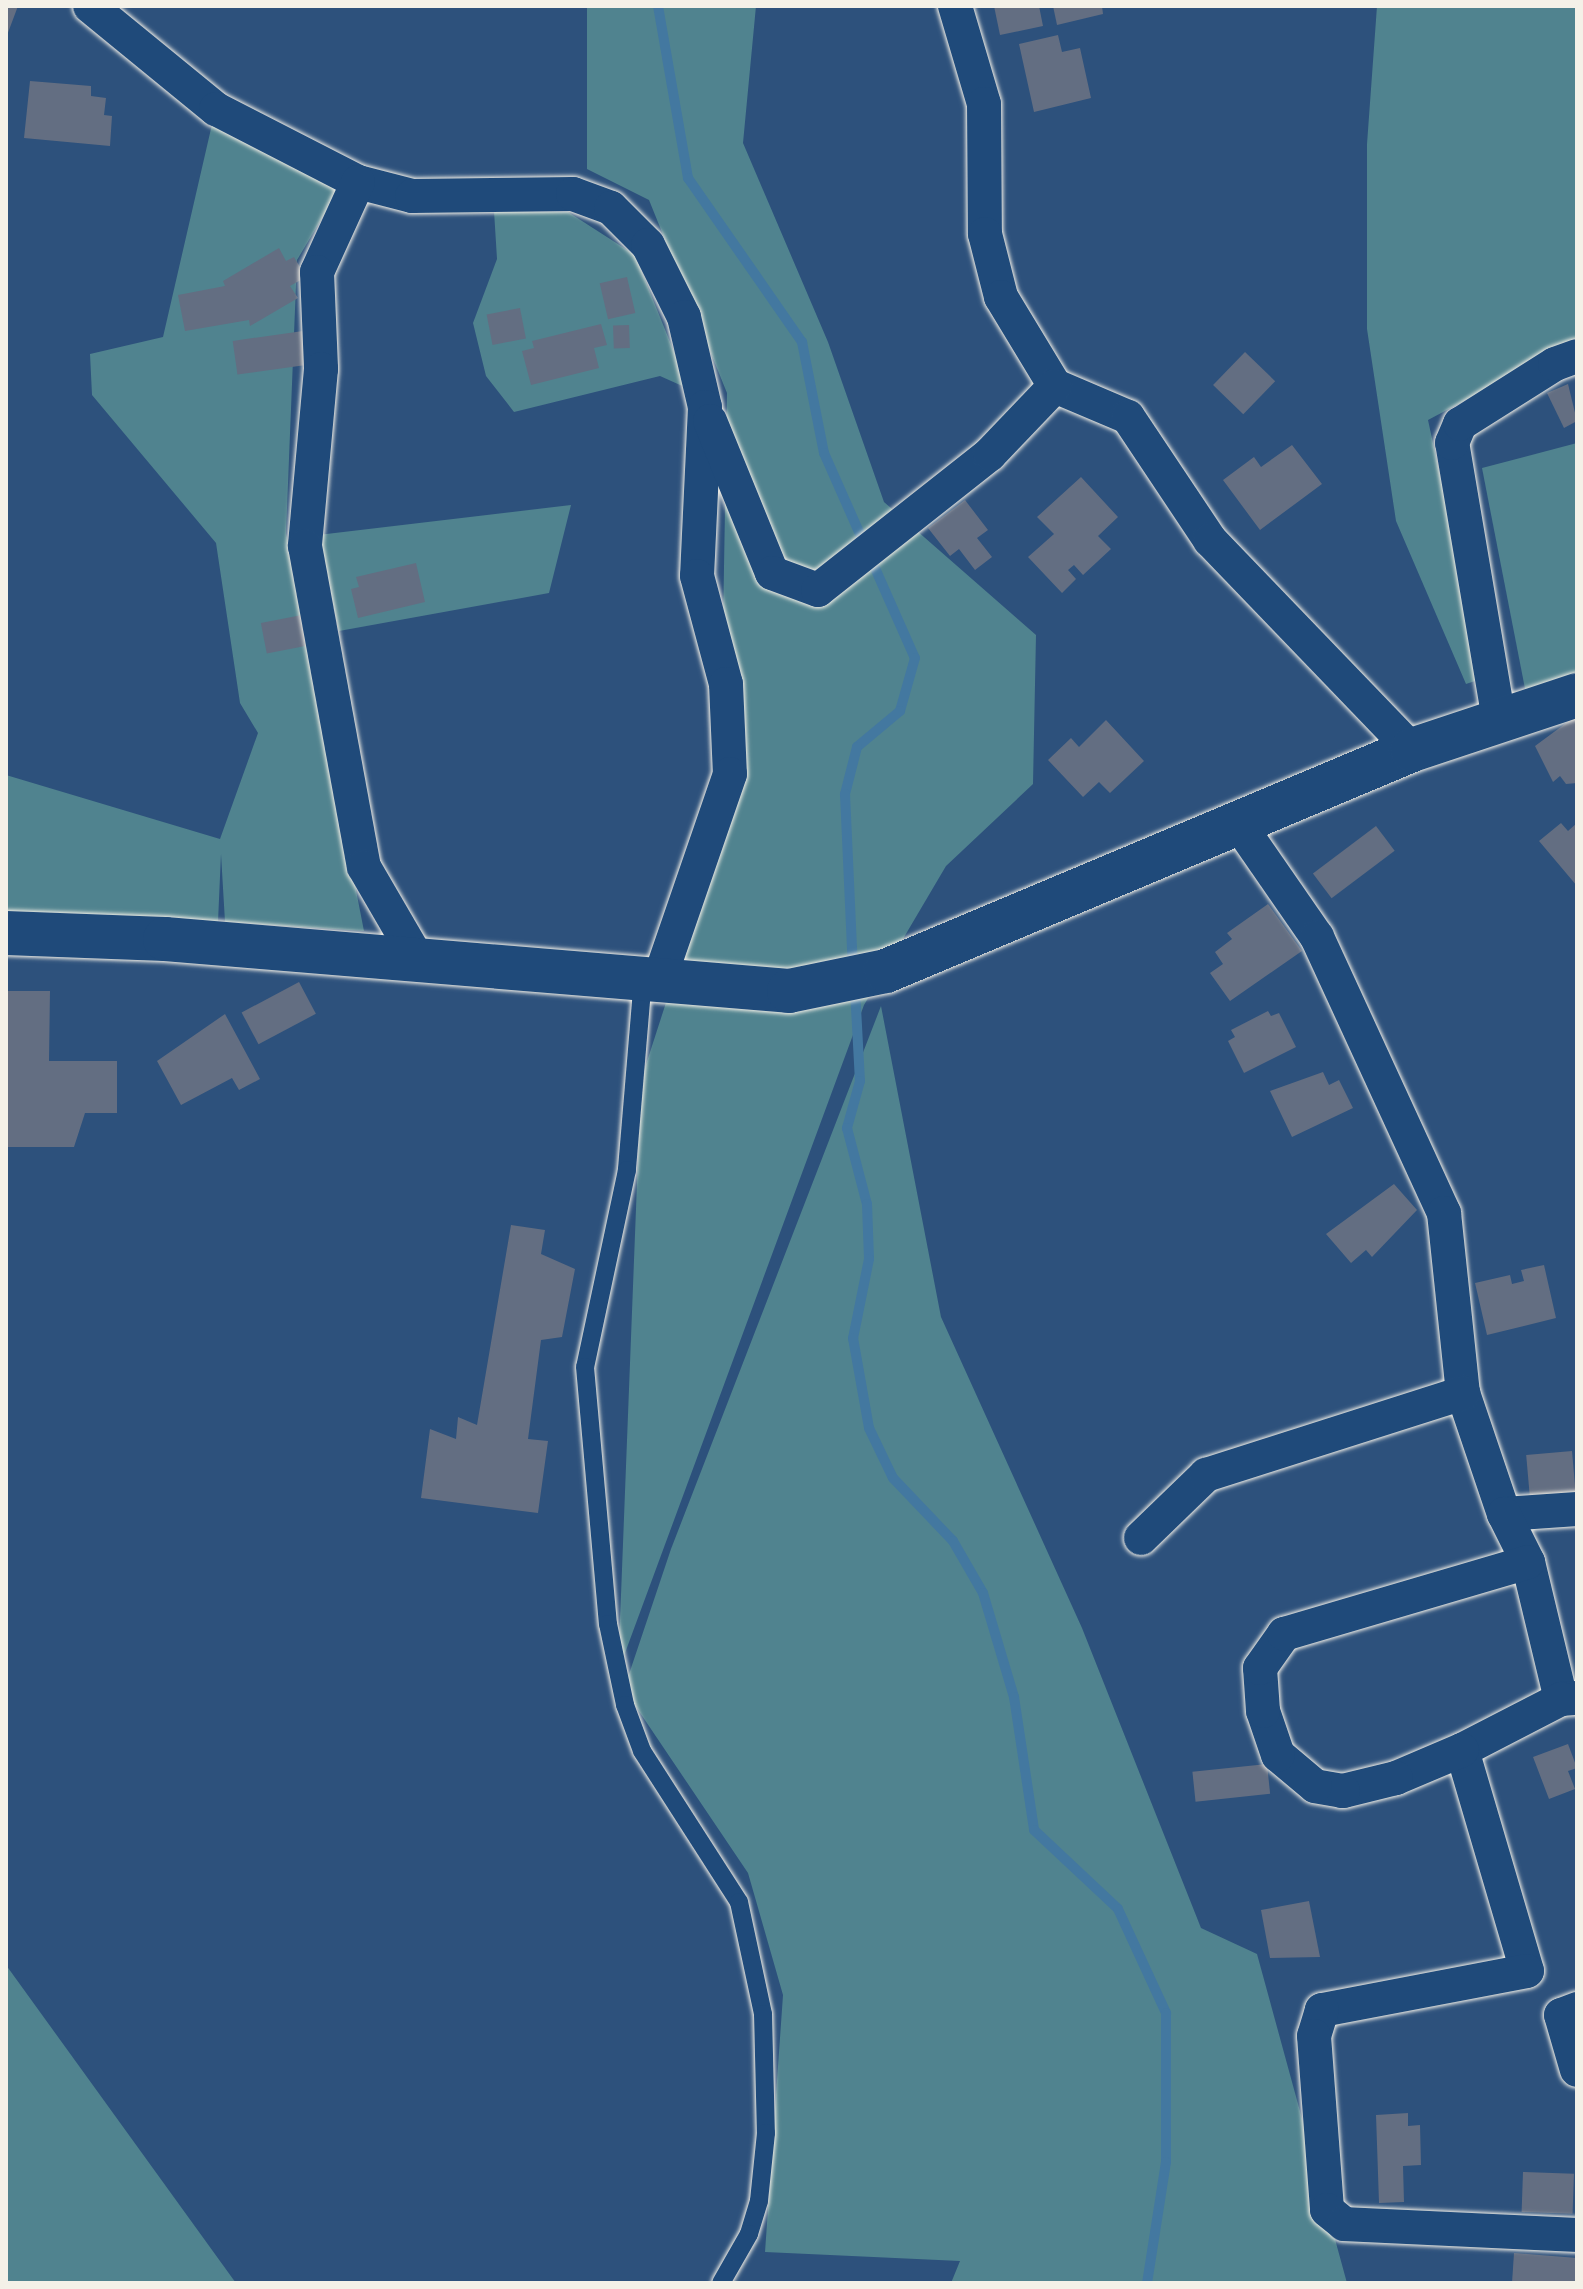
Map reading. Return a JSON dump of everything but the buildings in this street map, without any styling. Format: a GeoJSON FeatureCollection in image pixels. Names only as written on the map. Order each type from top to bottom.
{"type":"FeatureCollection","features":[{"type":"Feature","properties":{"kind":"street"},"geometry":{"type":"LineString","coordinates":[[90,6],[216,109],[358,182],[412,196],[573,194],[611,208],[648,245],[684,317],[705,407],[772,573],[818,590],[843,573],[906,516],[990,454],[1055,386]]}},
{"type":"Feature","properties":{"kind":"street"},"geometry":{"type":"LineString","coordinates":[[955,6],[984,104],[985,234],[994,272],[1001,297],[1055,386],[1128,417],[1210,540],[1412,750]]}},
{"type":"Feature","properties":{"kind":"street"},"geometry":{"type":"LineString","coordinates":[[358,182],[317,272],[321,369],[305,546],[364,867],[417,958]]}},
{"type":"Feature","properties":{"kind":"street"},"geometry":{"type":"LineString","coordinates":[[1499,720],[1452,443],[1460,424],[1555,364],[1577,356]]}},
{"type":"Feature","properties":{"kind":"street"},"geometry":{"type":"LineString","coordinates":[[652,976],[730,774],[726,684],[697,576],[705,407]]}},
{"type":"Feature","properties":{"kind":"street"},"geometry":{"type":"LineString","coordinates":[[6,933],[417,958],[652,976],[789,991],[886,971],[1412,750],[1577,695]]}},
{"type":"Feature","properties":{"kind":"street"},"geometry":{"type":"LineString","coordinates":[[1238,823],[1317,937],[1444,1213],[1463,1393],[1504,1514],[1528,1562],[1569,1699],[1396,1778],[1343,1791],[1315,1786],[1278,1755],[1263,1711],[1260,1668],[1284,1634],[1528,1562]]}},
{"type":"Feature","properties":{"kind":"street"},"geometry":{"type":"LineString","coordinates":[[1141,1538],[1206,1475],[1463,1393]]}},
{"type":"Feature","properties":{"kind":"street"},"geometry":{"type":"LineString","coordinates":[[1504,1514],[1577,1509]]}},
{"type":"Feature","properties":{"kind":"street"},"geometry":{"type":"LineString","coordinates":[[1462,1750],[1527,1971],[1569,2012],[1577,2070]]}},
{"type":"Feature","properties":{"kind":"street"},"geometry":{"type":"LineString","coordinates":[[1527,1971],[1322,2010],[1314,2036],[1327,2210],[1344,2224],[1577,2235]]}},
{"type":"Feature","properties":{"kind":"lane"},"geometry":{"type":"LineString","coordinates":[[652,976],[627,1170],[585,1367],[608,1624],[625,1705],[642,1751],[739,1902],[763,2014],[766,2133],[759,2201],[749,2234],[721,2283]]}},
{"type":"Feature","properties":{"kind":"green space"},"geometry":{"type":"Polygon","coordinates":[[[587,6],[756,6],[743,143],[828,342],[884,502],[1036,635],[1033,784],[946,866],[864,1005],[618,1672],[641,1080],[745,758],[723,625],[727,393],[649,200],[587,169],[587,6]]]}},
{"type":"Feature","properties":{"kind":"green space"},"geometry":{"type":"Polygon","coordinates":[[[1377,6],[1577,6],[1577,341],[1428,420],[1484,678],[1466,684],[1396,521],[1367,329],[1367,144],[1377,6]]]}},
{"type":"Feature","properties":{"kind":"green space"},"geometry":{"type":"Polygon","coordinates":[[[213,120],[339,190],[297,260],[286,533],[364,931],[225,922],[221,854],[218,922],[6,931],[6,775],[220,839],[258,733],[240,703],[216,543],[92,395],[90,354],[163,337],[213,120]]]}},
{"type":"Feature","properties":{"kind":"green space"},"geometry":{"type":"Polygon","coordinates":[[[494,211],[568,212],[635,255],[689,389],[660,376],[514,412],[486,376],[473,323],[497,259],[494,211]]]}},
{"type":"Feature","properties":{"kind":"green space"},"geometry":{"type":"Polygon","coordinates":[[[1577,443],[1577,685],[1527,699],[1482,468],[1577,443]]]}},
{"type":"Feature","properties":{"kind":"green space"},"geometry":{"type":"Polygon","coordinates":[[[571,505],[549,593],[339,631],[318,535],[571,505]]]}},
{"type":"Feature","properties":{"kind":"green space"},"geometry":{"type":"Polygon","coordinates":[[[881,1006],[941,1317],[1082,1628],[1201,1928],[1257,1954],[1347,2283],[951,2283],[960,2261],[765,2252],[783,1995],[748,1873],[624,1689],[671,1549],[881,1006]]]}},
{"type":"Feature","properties":{"kind":"green space"},"geometry":{"type":"Polygon","coordinates":[[[6,1965],[233,2279],[236,2283],[6,2283],[6,1965]]]}},
{"type":"Feature","properties":{"kind":"waterway"},"geometry":{"type":"LineString","coordinates":[[658,6],[688,178],[802,342],[824,453],[915,658],[900,711],[857,747],[845,794],[853,969]]}},
{"type":"Feature","properties":{"kind":"waterway"},"geometry":{"type":"LineString","coordinates":[[855,989],[860,1081],[847,1128],[867,1204],[869,1259],[853,1338],[869,1428],[893,1478],[953,1541],[983,1593],[1014,1697],[1034,1830],[1118,1909],[1166,2013],[1166,2162],[1147,2283]]}}]}
